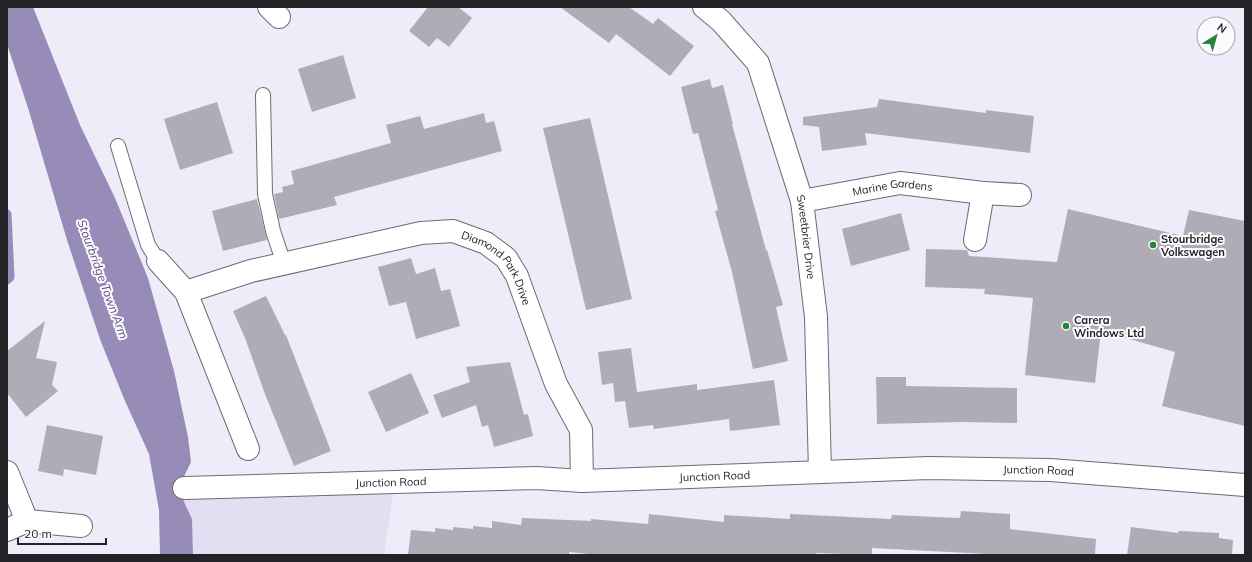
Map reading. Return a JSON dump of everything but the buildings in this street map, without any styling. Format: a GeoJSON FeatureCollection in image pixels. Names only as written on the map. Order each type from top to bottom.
{"type":"FeatureCollection","features":[{"type":"Feature","properties":{"kind":"street","name":"Sweetbrier Drive"},"geometry":{"type":"LineString","coordinates":[[704,7],[721,21],[758,63],[802,201],[816,318],[820,472]]}},
{"type":"Feature","properties":{"kind":"street","name":"Marine Gardens"},"geometry":{"type":"LineString","coordinates":[[802,201],[900,183],[983,193],[1020,195]]}},
{"type":"Feature","properties":{"kind":"street"},"geometry":{"type":"LineString","coordinates":[[975,240],[983,193]]}},
{"type":"Feature","properties":{"kind":"street","name":"Diamond Park Drive"},"geometry":{"type":"LineString","coordinates":[[186,292],[251,271],[421,233],[453,231],[486,243],[506,258],[517,276],[556,384],[581,430],[582,481]]}},
{"type":"Feature","properties":{"kind":"street"},"geometry":{"type":"LineString","coordinates":[[158,260],[186,292],[248,449]]}},
{"type":"Feature","properties":{"kind":"street","name":"Junction Road"},"geometry":{"type":"LineString","coordinates":[[184,488],[537,478],[582,481],[929,468],[1050,470],[1245,485]]}},
{"type":"Feature","properties":{"kind":"street"},"geometry":{"type":"LineString","coordinates":[[7,472],[27,521]]}},
{"type":"Feature","properties":{"kind":"street"},"geometry":{"type":"LineString","coordinates":[[7,530],[27,521],[80,526]]}},
{"type":"Feature","properties":{"kind":"lane"},"geometry":{"type":"LineString","coordinates":[[263,95],[265,194],[273,231],[284,264]]}},
{"type":"Feature","properties":{"kind":"lane"},"geometry":{"type":"LineString","coordinates":[[118,146],[148,245],[158,260]]}},
{"type":"Feature","properties":{"kind":"shaded area"},"geometry":{"type":"Polygon","coordinates":[[[393,494],[384,555],[193,555],[192,519],[181,498],[185,495],[393,494]]]}},
{"type":"Feature","properties":{"kind":"water","name":"Stourbridge Town Arm"},"geometry":{"type":"Polygon","coordinates":[[[7,7],[33,7],[80,125],[115,198],[148,278],[174,371],[188,437],[191,462],[178,489],[192,519],[193,555],[160,555],[159,510],[149,454],[101,342],[67,240],[28,108],[7,44],[7,7]]]}},
{"type":"Feature","properties":{"kind":"waterway"},"geometry":{"type":"LineString","coordinates":[[7,214],[10,277],[7,280]]}},
{"type":"Feature","properties":{"kind":"place","name":"Stourbridge Volkswagen"},"geometry":{"type":"Point","coordinates":[1153,245]}},
{"type":"Feature","properties":{"kind":"place","name":"Carera Windows Ltd"},"geometry":{"type":"Point","coordinates":[1066,326]}}]}
